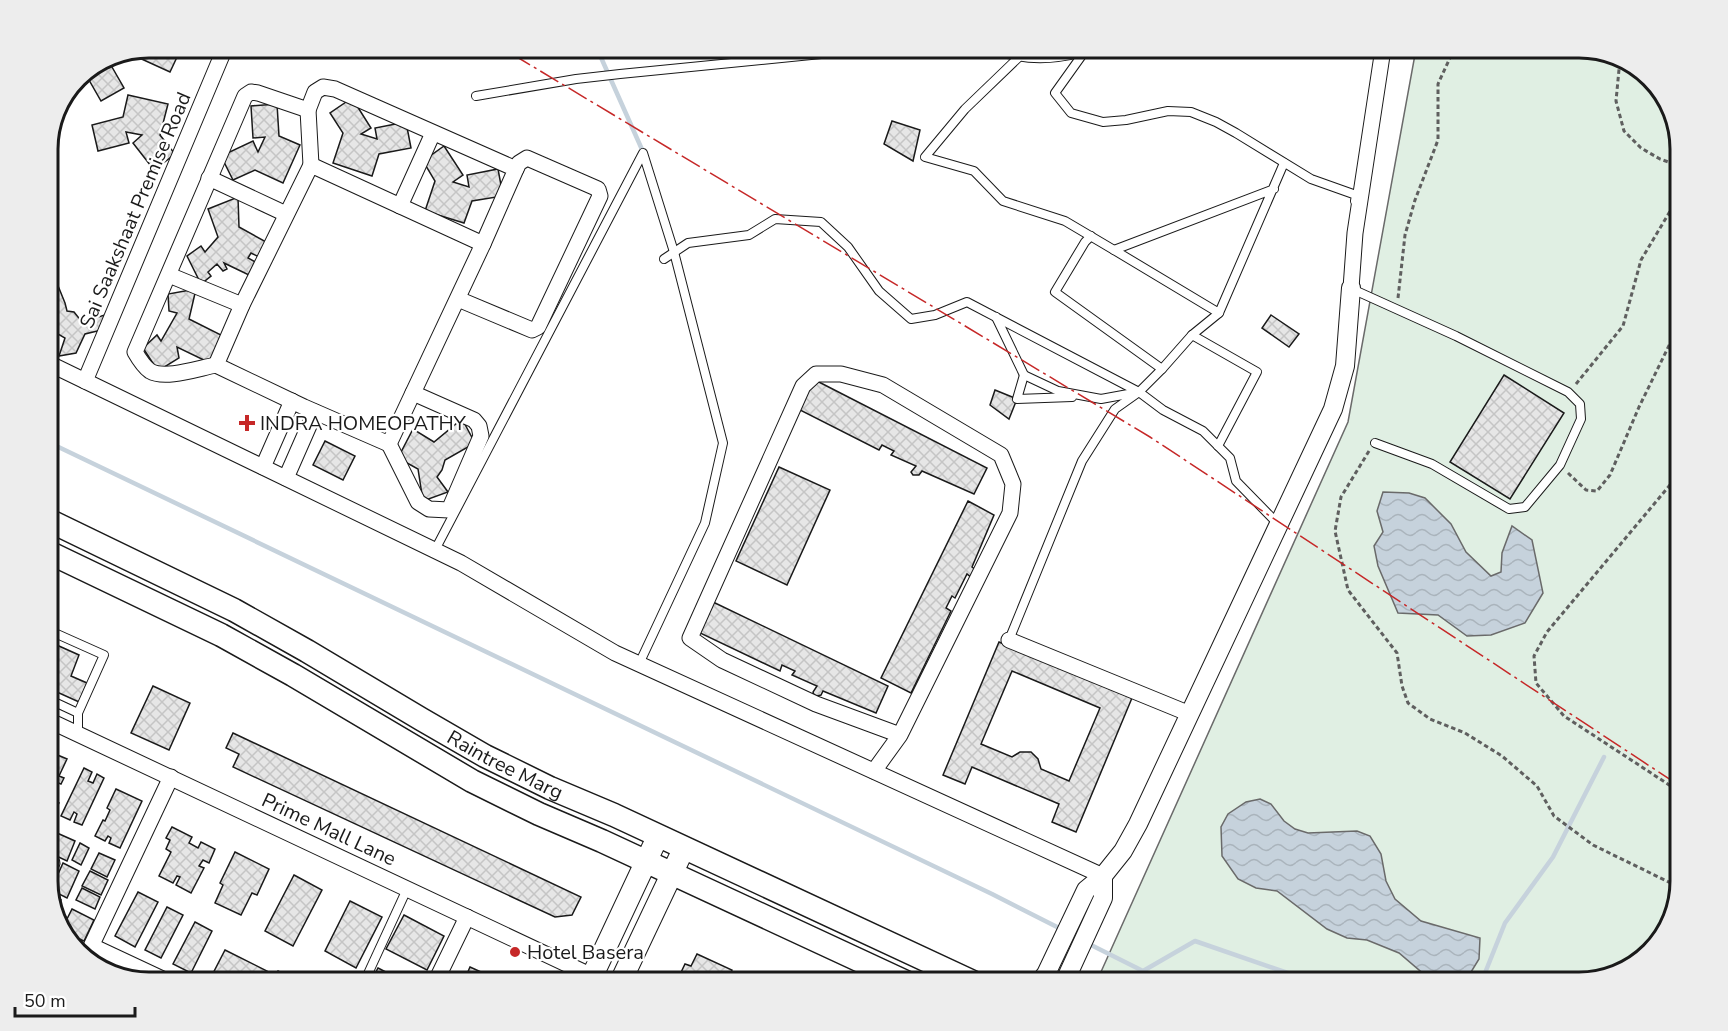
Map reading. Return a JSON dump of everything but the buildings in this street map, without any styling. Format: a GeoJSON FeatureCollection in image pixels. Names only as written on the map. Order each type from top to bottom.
{"type":"FeatureCollection","features":[{"type":"Feature","properties":{"kind":"main road","name":"Raintree Marg"},"geometry":{"type":"LineString","coordinates":[[59,525],[243,614],[485,756],[953,973]]}},
{"type":"Feature","properties":{"kind":"main road","name":"Raintree Marg"},"geometry":{"type":"LineString","coordinates":[[59,557],[255,653],[472,781],[886,973]]}},
{"type":"Feature","properties":{"kind":"main road"},"geometry":{"type":"LineString","coordinates":[[594,973],[658,836]]}},
{"type":"Feature","properties":{"kind":"main road"},"geometry":{"type":"LineString","coordinates":[[625,973],[684,848]]}},
{"type":"Feature","properties":{"kind":"street","name":"Sai Saakshaat Premise Road"},"geometry":{"type":"LineString","coordinates":[[85,381],[221,58]]}},
{"type":"Feature","properties":{"kind":"street"},"geometry":{"type":"LineString","coordinates":[[1047,973],[1086,890],[1103,876],[1123,851],[1138,824],[1333,409],[1348,347],[1355,233],[1382,58]]}},
{"type":"Feature","properties":{"kind":"street"},"geometry":{"type":"LineString","coordinates":[[216,365],[242,305],[311,165],[308,110],[315,92],[322,87],[334,89],[516,169]]}},
{"type":"Feature","properties":{"kind":"street"},"geometry":{"type":"LineString","coordinates":[[308,110],[258,93],[251,92],[245,96],[135,352],[142,364],[152,372],[163,375],[216,365],[389,444],[418,502],[429,509],[448,510],[481,436],[479,426],[474,420],[413,393]]}},
{"type":"Feature","properties":{"kind":"street"},"geometry":{"type":"LineString","coordinates":[[400,206],[433,134]]}},
{"type":"Feature","properties":{"kind":"street"},"geometry":{"type":"LineString","coordinates":[[389,444],[519,163],[527,158],[598,189],[600,196],[538,327],[532,330],[458,299]]}},
{"type":"Feature","properties":{"kind":"street"},"geometry":{"type":"LineString","coordinates":[[311,165],[483,244]]}},
{"type":"Feature","properties":{"kind":"street"},"geometry":{"type":"LineString","coordinates":[[209,178],[286,214]]}},
{"type":"Feature","properties":{"kind":"street"},"geometry":{"type":"LineString","coordinates":[[169,275],[242,305]]}},
{"type":"Feature","properties":{"kind":"street"},"geometry":{"type":"LineString","coordinates":[[59,368],[461,563],[615,653],[1103,876]]}},
{"type":"Feature","properties":{"kind":"street"},"geometry":{"type":"LineString","coordinates":[[874,771],[900,735],[1010,513],[1013,484],[1001,455],[883,385],[841,374],[816,374],[803,386],[690,638],[722,660],[806,699],[900,735]]}},
{"type":"Feature","properties":{"kind":"street"},"geometry":{"type":"LineString","coordinates":[[262,467],[292,401]]}},
{"type":"Feature","properties":{"kind":"street"},"geometry":{"type":"LineString","coordinates":[[286,478],[315,412]]}},
{"type":"Feature","properties":{"kind":"street"},"geometry":{"type":"LineString","coordinates":[[1010,640],[1190,714]]}},
{"type":"Feature","properties":{"kind":"street","name":"Prime Mall Lane"},"geometry":{"type":"LineString","coordinates":[[59,725],[467,917],[577,973]]}},
{"type":"Feature","properties":{"kind":"street"},"geometry":{"type":"LineString","coordinates":[[89,950],[171,777]]}},
{"type":"Feature","properties":{"kind":"street"},"geometry":{"type":"LineString","coordinates":[[1068,973],[1103,898],[1103,876]]}},
{"type":"Feature","properties":{"kind":"street"},"geometry":{"type":"LineString","coordinates":[[440,973],[467,917]]}},
{"type":"Feature","properties":{"kind":"street"},"geometry":{"type":"LineString","coordinates":[[92,952],[142,972]]}},
{"type":"Feature","properties":{"kind":"lane"},"geometry":{"type":"LineString","coordinates":[[476,96],[620,74],[781,58]]}},
{"type":"Feature","properties":{"kind":"lane"},"geometry":{"type":"LineString","coordinates":[[1060,58],[1018,58],[965,109],[925,157],[974,171],[1002,201],[1065,221],[1219,313]]}},
{"type":"Feature","properties":{"kind":"lane"},"geometry":{"type":"LineString","coordinates":[[1080,58],[1055,93],[1071,113],[1103,122],[1126,120],[1168,111],[1191,112],[1216,122],[1259,145],[1284,164],[1311,179],[1356,195],[1344,285],[1456,336],[1568,392],[1580,404],[1581,419],[1560,465],[1526,507],[1509,509],[1432,465],[1375,443]]}},
{"type":"Feature","properties":{"kind":"lane"},"geometry":{"type":"LineString","coordinates":[[435,550],[643,153],[674,252],[723,443],[705,523],[645,667]]}},
{"type":"Feature","properties":{"kind":"lane"},"geometry":{"type":"LineString","coordinates":[[1010,640],[1082,461],[1115,409],[1139,392],[1192,335],[1219,313],[1284,164]]}},
{"type":"Feature","properties":{"kind":"lane"},"geometry":{"type":"LineString","coordinates":[[1114,250],[1274,189]]}},
{"type":"Feature","properties":{"kind":"lane"},"geometry":{"type":"LineString","coordinates":[[664,259],[688,243],[749,235],[775,219],[821,222],[848,247],[879,291],[911,319],[935,315],[967,302],[1139,392],[1163,410],[1203,431],[1230,458],[1236,481],[1278,524]]}},
{"type":"Feature","properties":{"kind":"lane"},"geometry":{"type":"LineString","coordinates":[[1091,236],[1054,292],[1162,369]]}},
{"type":"Feature","properties":{"kind":"lane"},"geometry":{"type":"LineString","coordinates":[[996,317],[1024,375],[1058,392],[1101,399],[1139,392]]}},
{"type":"Feature","properties":{"kind":"lane"},"geometry":{"type":"LineString","coordinates":[[1192,335],[1257,372],[1218,446]]}},
{"type":"Feature","properties":{"kind":"lane"},"geometry":{"type":"LineString","coordinates":[[1024,375],[1017,399],[1089,397]]}},
{"type":"Feature","properties":{"kind":"lane"},"geometry":{"type":"LineString","coordinates":[[59,635],[104,655],[78,714],[78,734]]}},
{"type":"Feature","properties":{"kind":"lane"},"geometry":{"type":"LineString","coordinates":[[59,704],[78,714]]}},
{"type":"Feature","properties":{"kind":"lane"},"geometry":{"type":"LineString","coordinates":[[368,973],[407,889]]}},
{"type":"Feature","properties":{"kind":"path"},"geometry":{"type":"LineString","coordinates":[[1396,308],[1405,235],[1438,140],[1438,84],[1450,58]]}},
{"type":"Feature","properties":{"kind":"path"},"geometry":{"type":"LineString","coordinates":[[1619,68],[1616,100],[1624,131],[1641,148],[1669,162]]}},
{"type":"Feature","properties":{"kind":"path"},"geometry":{"type":"LineString","coordinates":[[1568,392],[1623,326],[1641,260],[1669,213]]}},
{"type":"Feature","properties":{"kind":"path"},"geometry":{"type":"LineString","coordinates":[[1560,465],[1586,490],[1597,491],[1610,475],[1639,407],[1669,345]]}},
{"type":"Feature","properties":{"kind":"path"},"geometry":{"type":"LineString","coordinates":[[1375,443],[1341,497],[1335,531],[1348,590],[1397,653],[1402,686],[1408,703],[1430,719],[1465,733],[1502,756],[1537,786],[1554,816],[1593,845],[1670,883]]}},
{"type":"Feature","properties":{"kind":"path"},"geometry":{"type":"LineString","coordinates":[[1669,486],[1547,632],[1534,656],[1536,683],[1564,716],[1670,785]]}},
{"type":"Feature","properties":{"kind":"green space"},"geometry":{"type":"Polygon","coordinates":[[[1414,58],[1590,59],[1613,65],[1634,77],[1643,85],[1660,109],[1668,132],[1669,144],[1670,881],[1663,916],[1651,937],[1634,954],[1613,966],[1578,973],[1100,973],[1348,422],[1414,58]]]}},
{"type":"Feature","properties":{"kind":"water"},"geometry":{"type":"Polygon","coordinates":[[[1383,492],[1409,493],[1425,498],[1451,524],[1466,552],[1491,576],[1501,572],[1502,553],[1512,526],[1532,540],[1543,593],[1525,623],[1491,635],[1467,636],[1438,615],[1398,613],[1378,566],[1374,546],[1383,532],[1377,511],[1383,492]]]}},
{"type":"Feature","properties":{"kind":"water"},"geometry":{"type":"Polygon","coordinates":[[[1260,799],[1271,804],[1284,821],[1295,829],[1308,833],[1357,831],[1370,836],[1381,854],[1386,881],[1395,899],[1421,921],[1480,938],[1479,959],[1470,973],[1423,973],[1399,953],[1367,940],[1347,938],[1327,929],[1277,891],[1256,888],[1238,879],[1222,856],[1221,827],[1228,814],[1246,802],[1260,799]]]}},
{"type":"Feature","properties":{"kind":"waterway"},"geometry":{"type":"LineString","coordinates":[[601,58],[644,154]]}},
{"type":"Feature","properties":{"kind":"waterway"},"geometry":{"type":"LineString","coordinates":[[59,447],[1061,929]]}},
{"type":"Feature","properties":{"kind":"waterway"},"geometry":{"type":"LineString","coordinates":[[1485,973],[1505,923],[1553,857],[1604,757]]}},
{"type":"Feature","properties":{"kind":"waterway"},"geometry":{"type":"LineString","coordinates":[[1087,943],[1143,971],[1195,941],[1288,973]]}},
{"type":"Feature","properties":{"kind":"power"},"geometry":{"type":"LineString","coordinates":[[519,58],[1150,437],[1670,779]]}},
{"type":"Feature","properties":{"kind":"place","name":"INDRA HOMEOPATHY"},"geometry":{"type":"Point","coordinates":[247,423]}},
{"type":"Feature","properties":{"kind":"place","name":"Hotel Basera"},"geometry":{"type":"Point","coordinates":[515,952]}}]}
